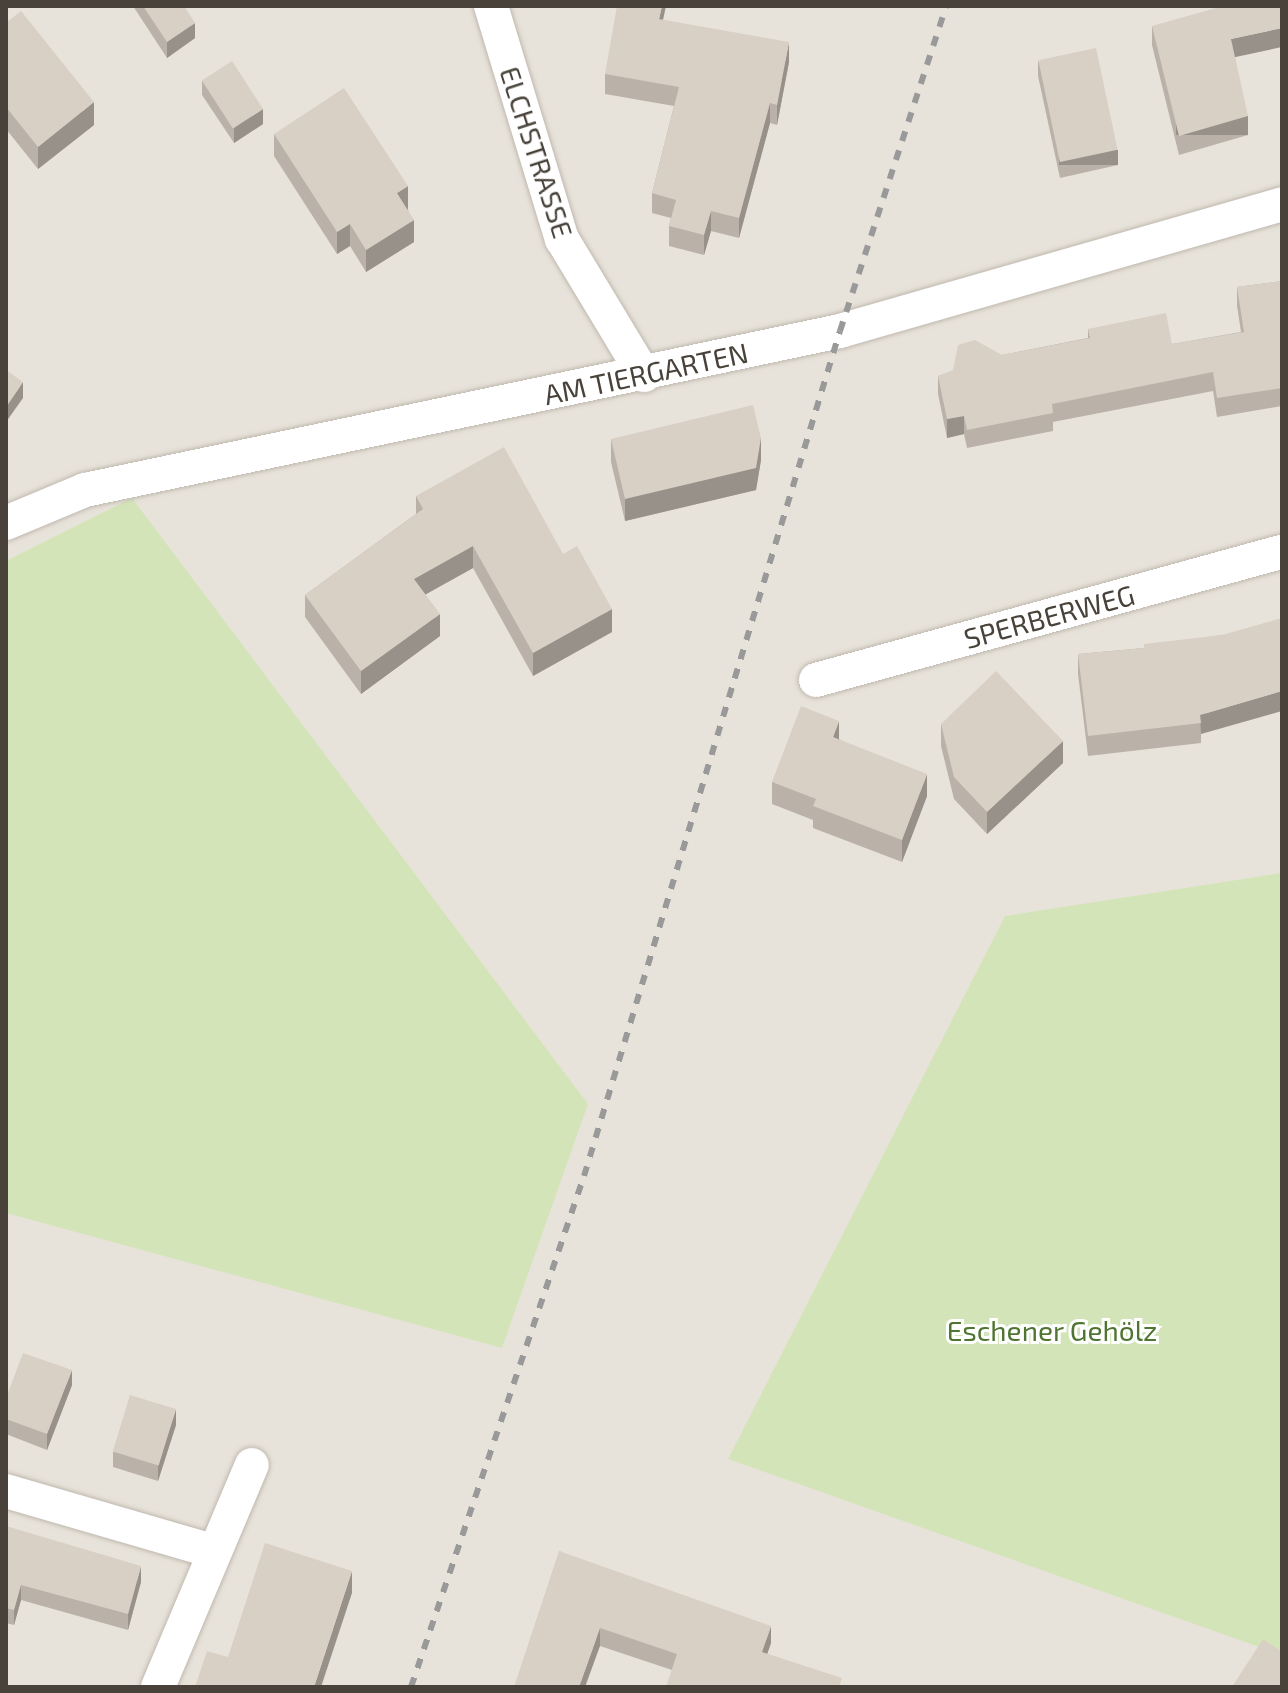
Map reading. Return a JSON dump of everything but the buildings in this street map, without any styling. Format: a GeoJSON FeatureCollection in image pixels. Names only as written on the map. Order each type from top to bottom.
{"type":"FeatureCollection","features":[{"type":"Feature","properties":{"kind":"street","name":"ELCHSTRASSE"},"geometry":{"type":"LineString","coordinates":[[491,6],[562,239],[644,375]]}},
{"type":"Feature","properties":{"kind":"street","name":"AM TIERGARTEN"},"geometry":{"type":"LineString","coordinates":[[6,523],[85,490],[644,375],[840,331],[1282,204]]}},
{"type":"Feature","properties":{"kind":"street","name":"SPERBERWEG"},"geometry":{"type":"LineString","coordinates":[[816,680],[1282,552]]}},
{"type":"Feature","properties":{"kind":"street"},"geometry":{"type":"LineString","coordinates":[[158,1687],[252,1465]]}},
{"type":"Feature","properties":{"kind":"street"},"geometry":{"type":"LineString","coordinates":[[6,1491],[213,1551]]}},
{"type":"Feature","properties":{"kind":"shaded area"},"geometry":{"type":"Polygon","coordinates":[[[6,6],[1282,6],[1282,1687],[6,1687],[6,6]]]}},
{"type":"Feature","properties":{"kind":"green space"},"geometry":{"type":"Polygon","coordinates":[[[132,498],[588,1104],[502,1348],[6,1213],[6,561],[132,498]]]}},
{"type":"Feature","properties":{"kind":"green space","name":"Eschener Gehölz"},"geometry":{"type":"Polygon","coordinates":[[[1282,873],[1282,1655],[728,1459],[1005,916],[1282,873]]]}},
{"type":"Feature","properties":{"kind":"railway"},"geometry":{"type":"LineString","coordinates":[[411,1687],[584,1176],[840,331],[946,6]]}}]}
